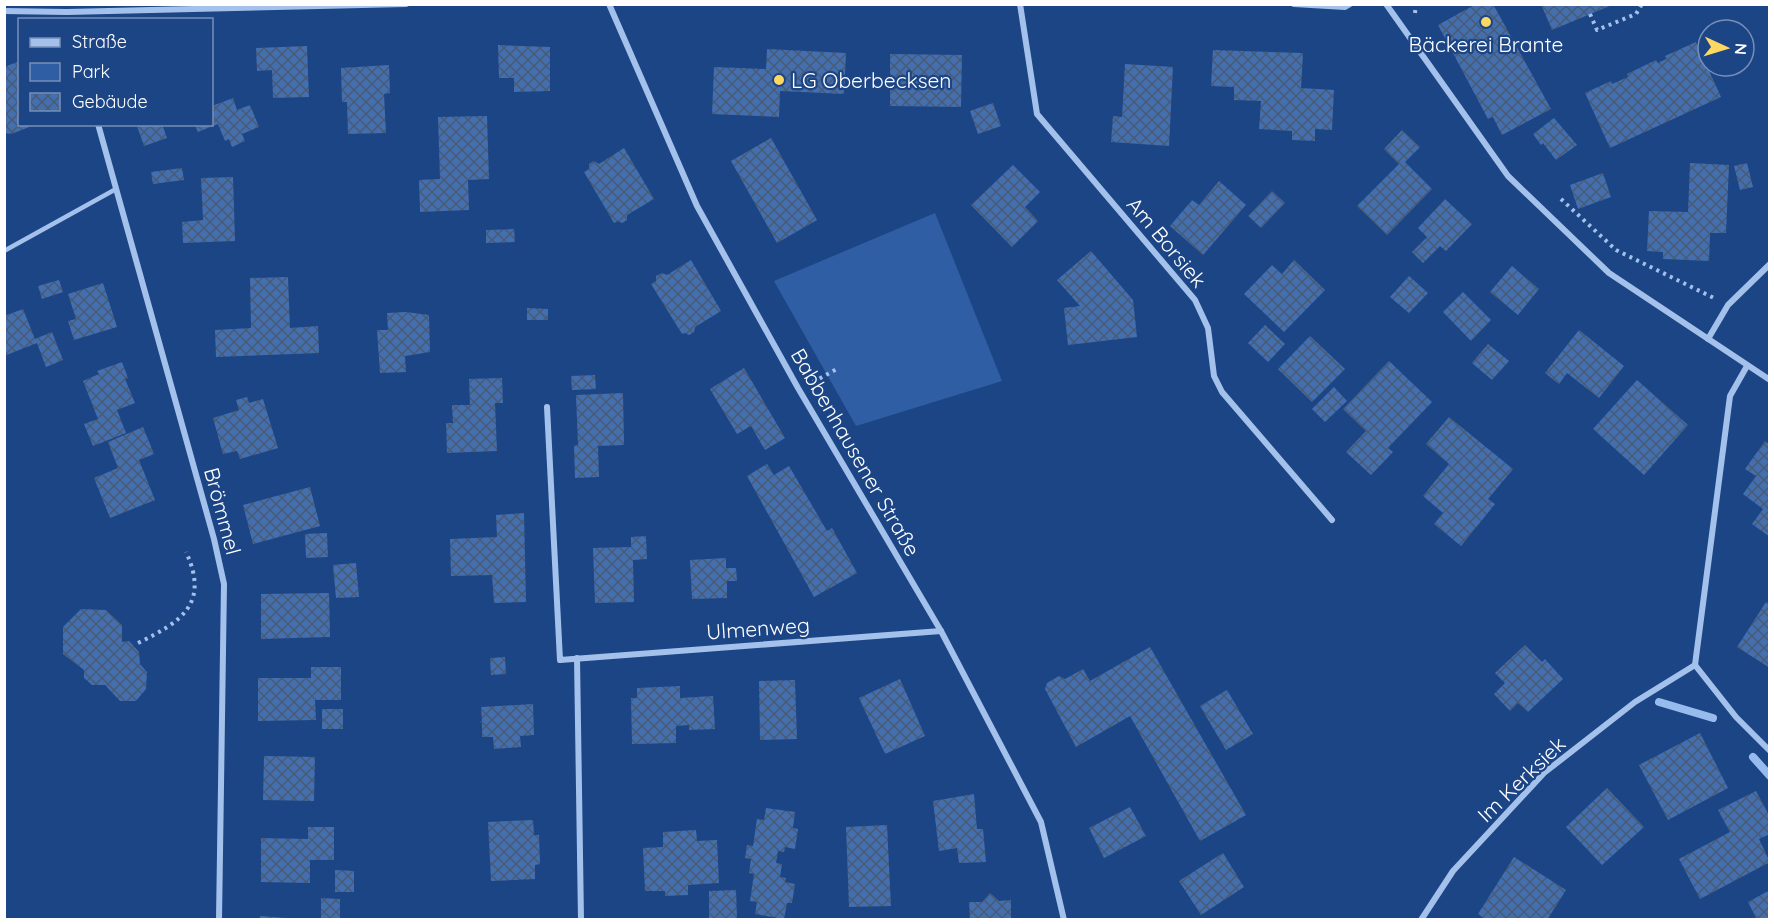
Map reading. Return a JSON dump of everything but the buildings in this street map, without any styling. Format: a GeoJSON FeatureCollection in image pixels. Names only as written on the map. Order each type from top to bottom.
{"type":"FeatureCollection","features":[{"type":"Feature","properties":{"kind":"street"},"geometry":{"type":"LineString","coordinates":[[4,11],[68,16],[406,4]]}},
{"type":"Feature","properties":{"kind":"street","name":"Babbenhausener Straße"},"geometry":{"type":"LineString","coordinates":[[609,4],[697,206],[798,388],[941,631],[1041,822],[1064,920]]}},
{"type":"Feature","properties":{"kind":"street","name":"Am Borsiek"},"geometry":{"type":"LineString","coordinates":[[1020,4],[1037,114],[1195,300],[1208,328],[1214,376],[1222,392],[1332,520]]}},
{"type":"Feature","properties":{"kind":"street"},"geometry":{"type":"LineString","coordinates":[[1294,4],[1345,6],[1350,4]]}},
{"type":"Feature","properties":{"kind":"street"},"geometry":{"type":"LineString","coordinates":[[1386,4],[1508,176],[1609,273],[1770,380]]}},
{"type":"Feature","properties":{"kind":"street","name":"Brömmel"},"geometry":{"type":"LineString","coordinates":[[99,126],[214,539],[224,584],[219,920]]}},
{"type":"Feature","properties":{"kind":"street"},"geometry":{"type":"LineString","coordinates":[[1708,339],[1728,305],[1770,264]]}},
{"type":"Feature","properties":{"kind":"street"},"geometry":{"type":"LineString","coordinates":[[1747,366],[1730,396],[1695,665],[1736,717],[1770,751]]}},
{"type":"Feature","properties":{"kind":"street"},"geometry":{"type":"LineString","coordinates":[[547,407],[560,660],[577,658],[581,920]]}},
{"type":"Feature","properties":{"kind":"street","name":"Ulmenweg"},"geometry":{"type":"LineString","coordinates":[[577,658],[941,631]]}},
{"type":"Feature","properties":{"kind":"street","name":"Im Kerksiek"},"geometry":{"type":"LineString","coordinates":[[1422,920],[1452,871],[1544,773],[1635,702],[1695,665]]}},
{"type":"Feature","properties":{"kind":"lane"},"geometry":{"type":"LineString","coordinates":[[4,251],[116,189]]}},
{"type":"Feature","properties":{"kind":"path"},"geometry":{"type":"LineString","coordinates":[[1416,4],[1414,13],[1420,23]]}},
{"type":"Feature","properties":{"kind":"path"},"geometry":{"type":"LineString","coordinates":[[1590,14],[1597,30],[1636,14],[1642,4]]}},
{"type":"Feature","properties":{"kind":"path"},"geometry":{"type":"LineString","coordinates":[[1557,196],[1616,250],[1728,305]]}},
{"type":"Feature","properties":{"kind":"path"},"geometry":{"type":"LineString","coordinates":[[798,388],[837,369]]}},
{"type":"Feature","properties":{"kind":"path"},"geometry":{"type":"LineString","coordinates":[[138,643],[168,628],[191,606],[194,586],[193,567],[186,552]]}},
{"type":"Feature","properties":{"kind":"green space"},"geometry":{"type":"Polygon","coordinates":[[[935,213],[1002,381],[856,426],[774,281],[935,213]]]}},
{"type":"Feature","properties":{"kind":"waterway"},"geometry":{"type":"LineString","coordinates":[[1659,702],[1713,718]]}},
{"type":"Feature","properties":{"kind":"waterway"},"geometry":{"type":"LineString","coordinates":[[1753,757],[1770,776]]}},
{"type":"Feature","properties":{"kind":"place","name":"Bäckerei Brante"},"geometry":{"type":"Point","coordinates":[1486,22]}},
{"type":"Feature","properties":{"kind":"place","name":"LG Oberbecksen"},"geometry":{"type":"Point","coordinates":[779,80]}}]}
